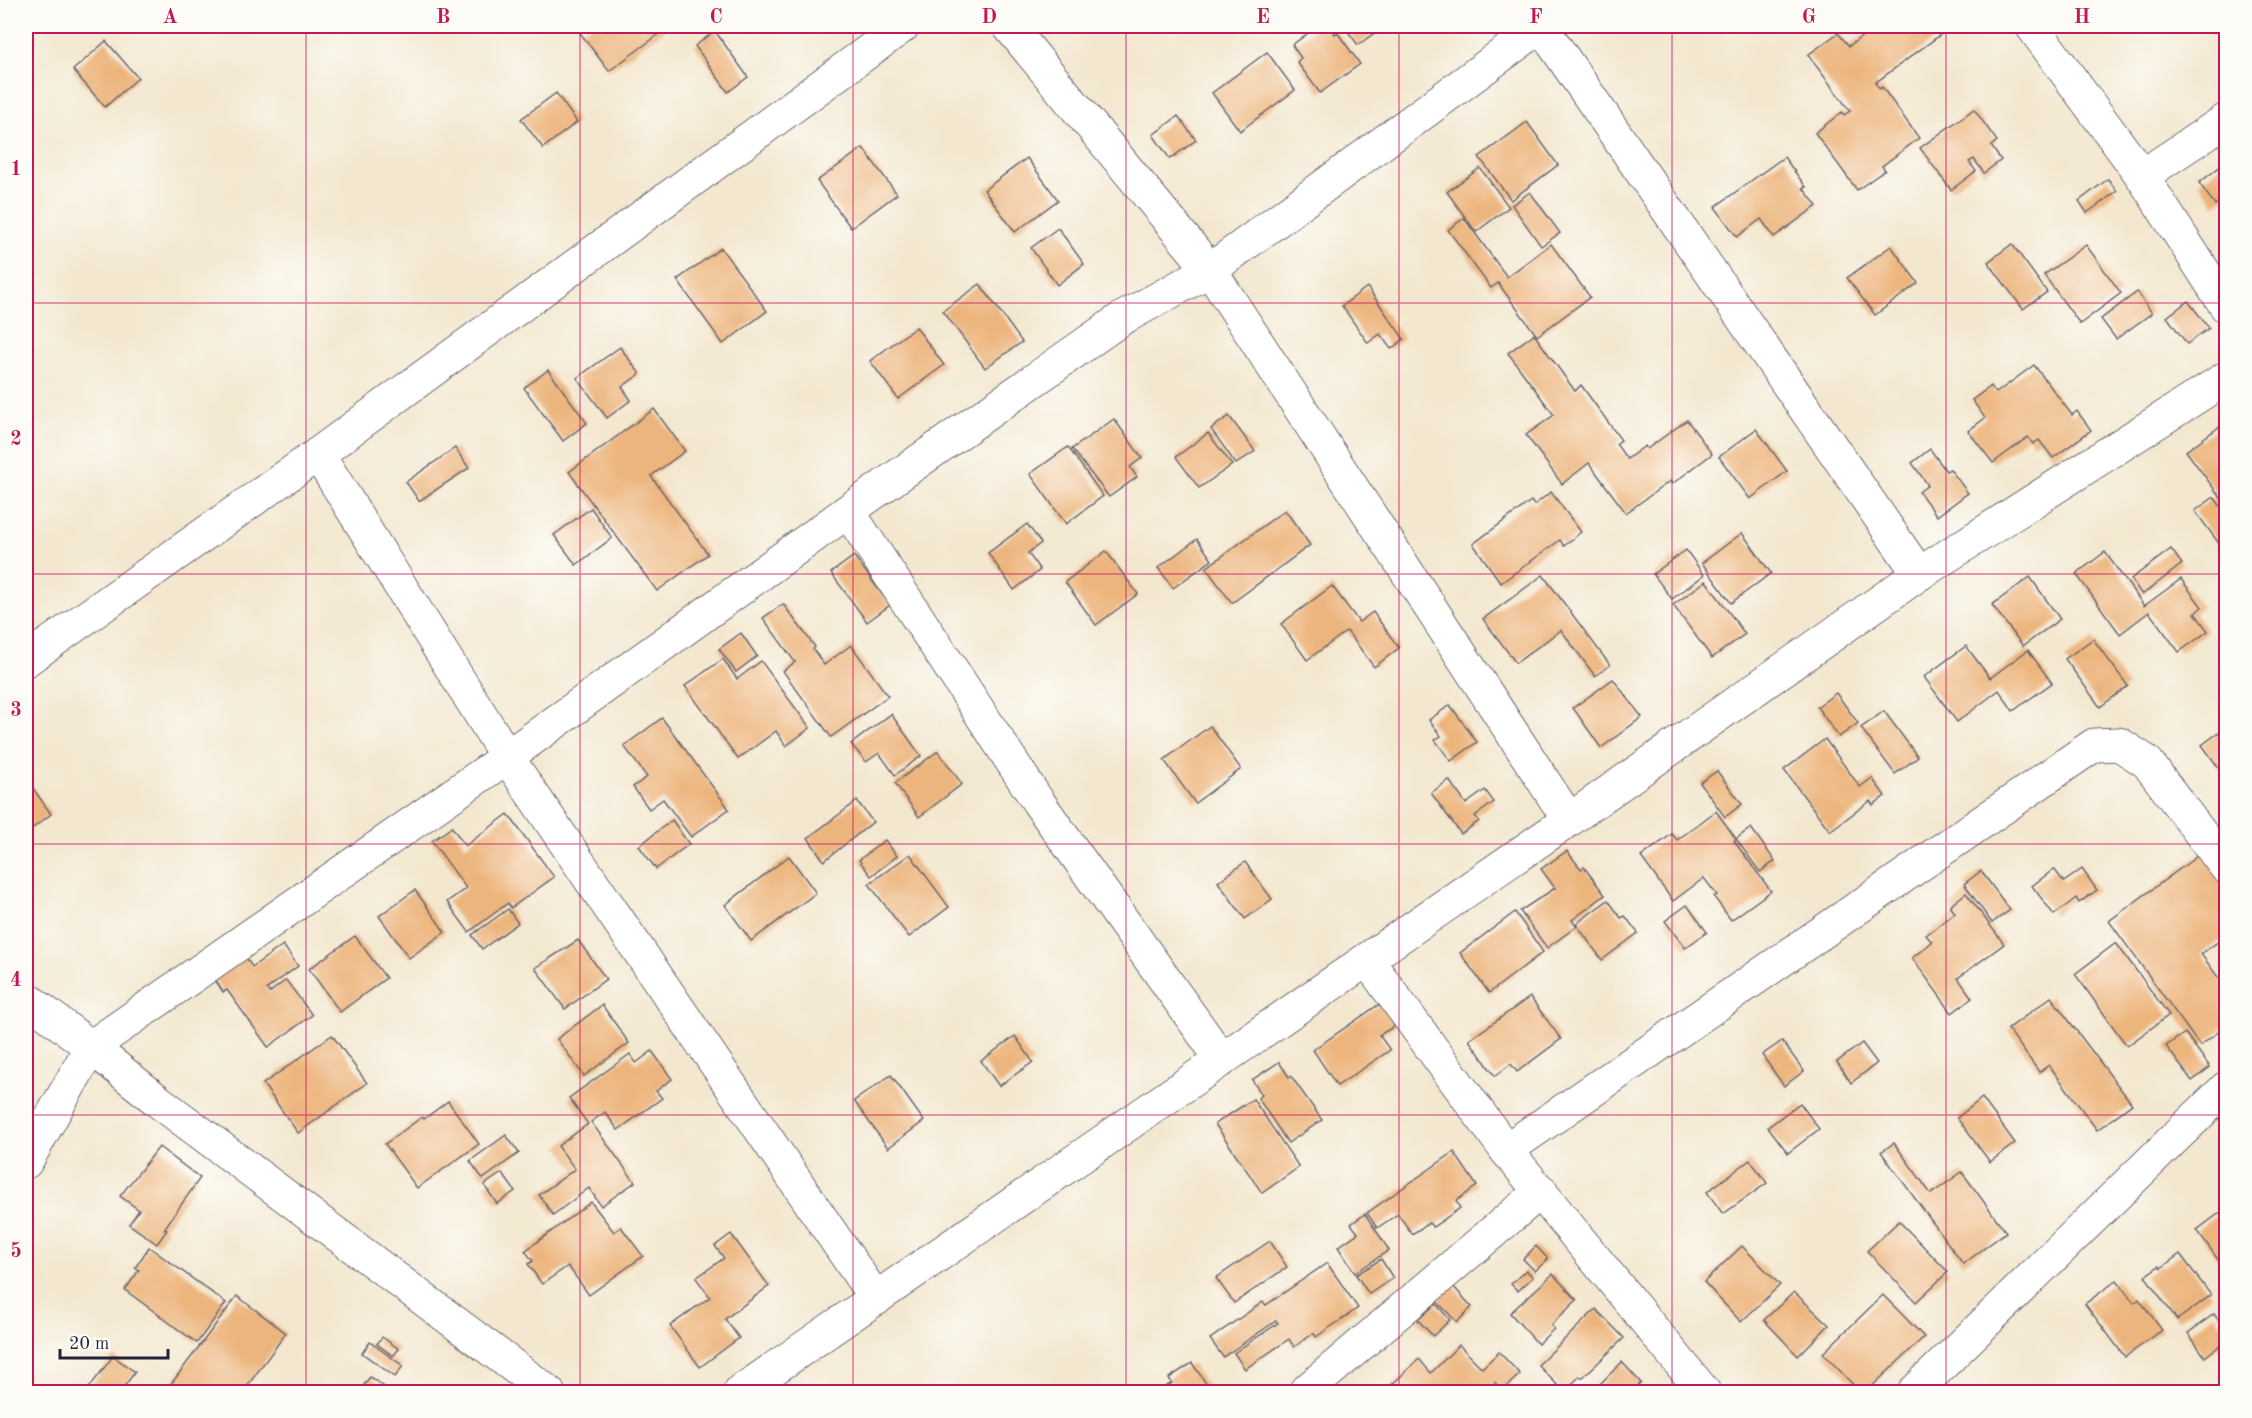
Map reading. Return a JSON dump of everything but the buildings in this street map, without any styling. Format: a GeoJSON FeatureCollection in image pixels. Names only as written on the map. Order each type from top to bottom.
{"type":"FeatureCollection","features":[{"type":"Feature","properties":{"kind":"street"},"geometry":{"type":"LineString","coordinates":[[26,660],[318,454],[903,26]]}},
{"type":"Feature","properties":{"kind":"street"},"geometry":{"type":"LineString","coordinates":[[1009,26],[1210,270],[1569,820]]}},
{"type":"Feature","properties":{"kind":"street"},"geometry":{"type":"LineString","coordinates":[[26,1162],[91,1047],[507,757],[848,511],[1121,319],[1210,270],[1541,26],[1919,574]]}},
{"type":"Feature","properties":{"kind":"street"},"geometry":{"type":"LineString","coordinates":[[2032,26],[2142,176],[2226,306]]}},
{"type":"Feature","properties":{"kind":"street"},"geometry":{"type":"LineString","coordinates":[[2142,176],[2226,120]]}},
{"type":"Feature","properties":{"kind":"street"},"geometry":{"type":"LineString","coordinates":[[740,1392],[1368,961],[1919,574],[2226,378]]}},
{"type":"Feature","properties":{"kind":"street"},"geometry":{"type":"LineString","coordinates":[[318,454],[507,757],[876,1299]]}},
{"type":"Feature","properties":{"kind":"street"},"geometry":{"type":"LineString","coordinates":[[848,511],[1039,803],[1222,1060]]}},
{"type":"Feature","properties":{"kind":"street"},"geometry":{"type":"LineString","coordinates":[[1506,1150],[2094,745],[2118,744],[2147,762],[2226,867]]}},
{"type":"Feature","properties":{"kind":"street"},"geometry":{"type":"LineString","coordinates":[[1368,961],[1506,1150],[1704,1392]]}},
{"type":"Feature","properties":{"kind":"street"},"geometry":{"type":"LineString","coordinates":[[26,998],[168,1109],[548,1392]]}},
{"type":"Feature","properties":{"kind":"street"},"geometry":{"type":"LineString","coordinates":[[1914,1392],[2226,1088]]}},
{"type":"Feature","properties":{"kind":"street"},"geometry":{"type":"LineString","coordinates":[[1305,1392],[1541,1191]]}}]}
